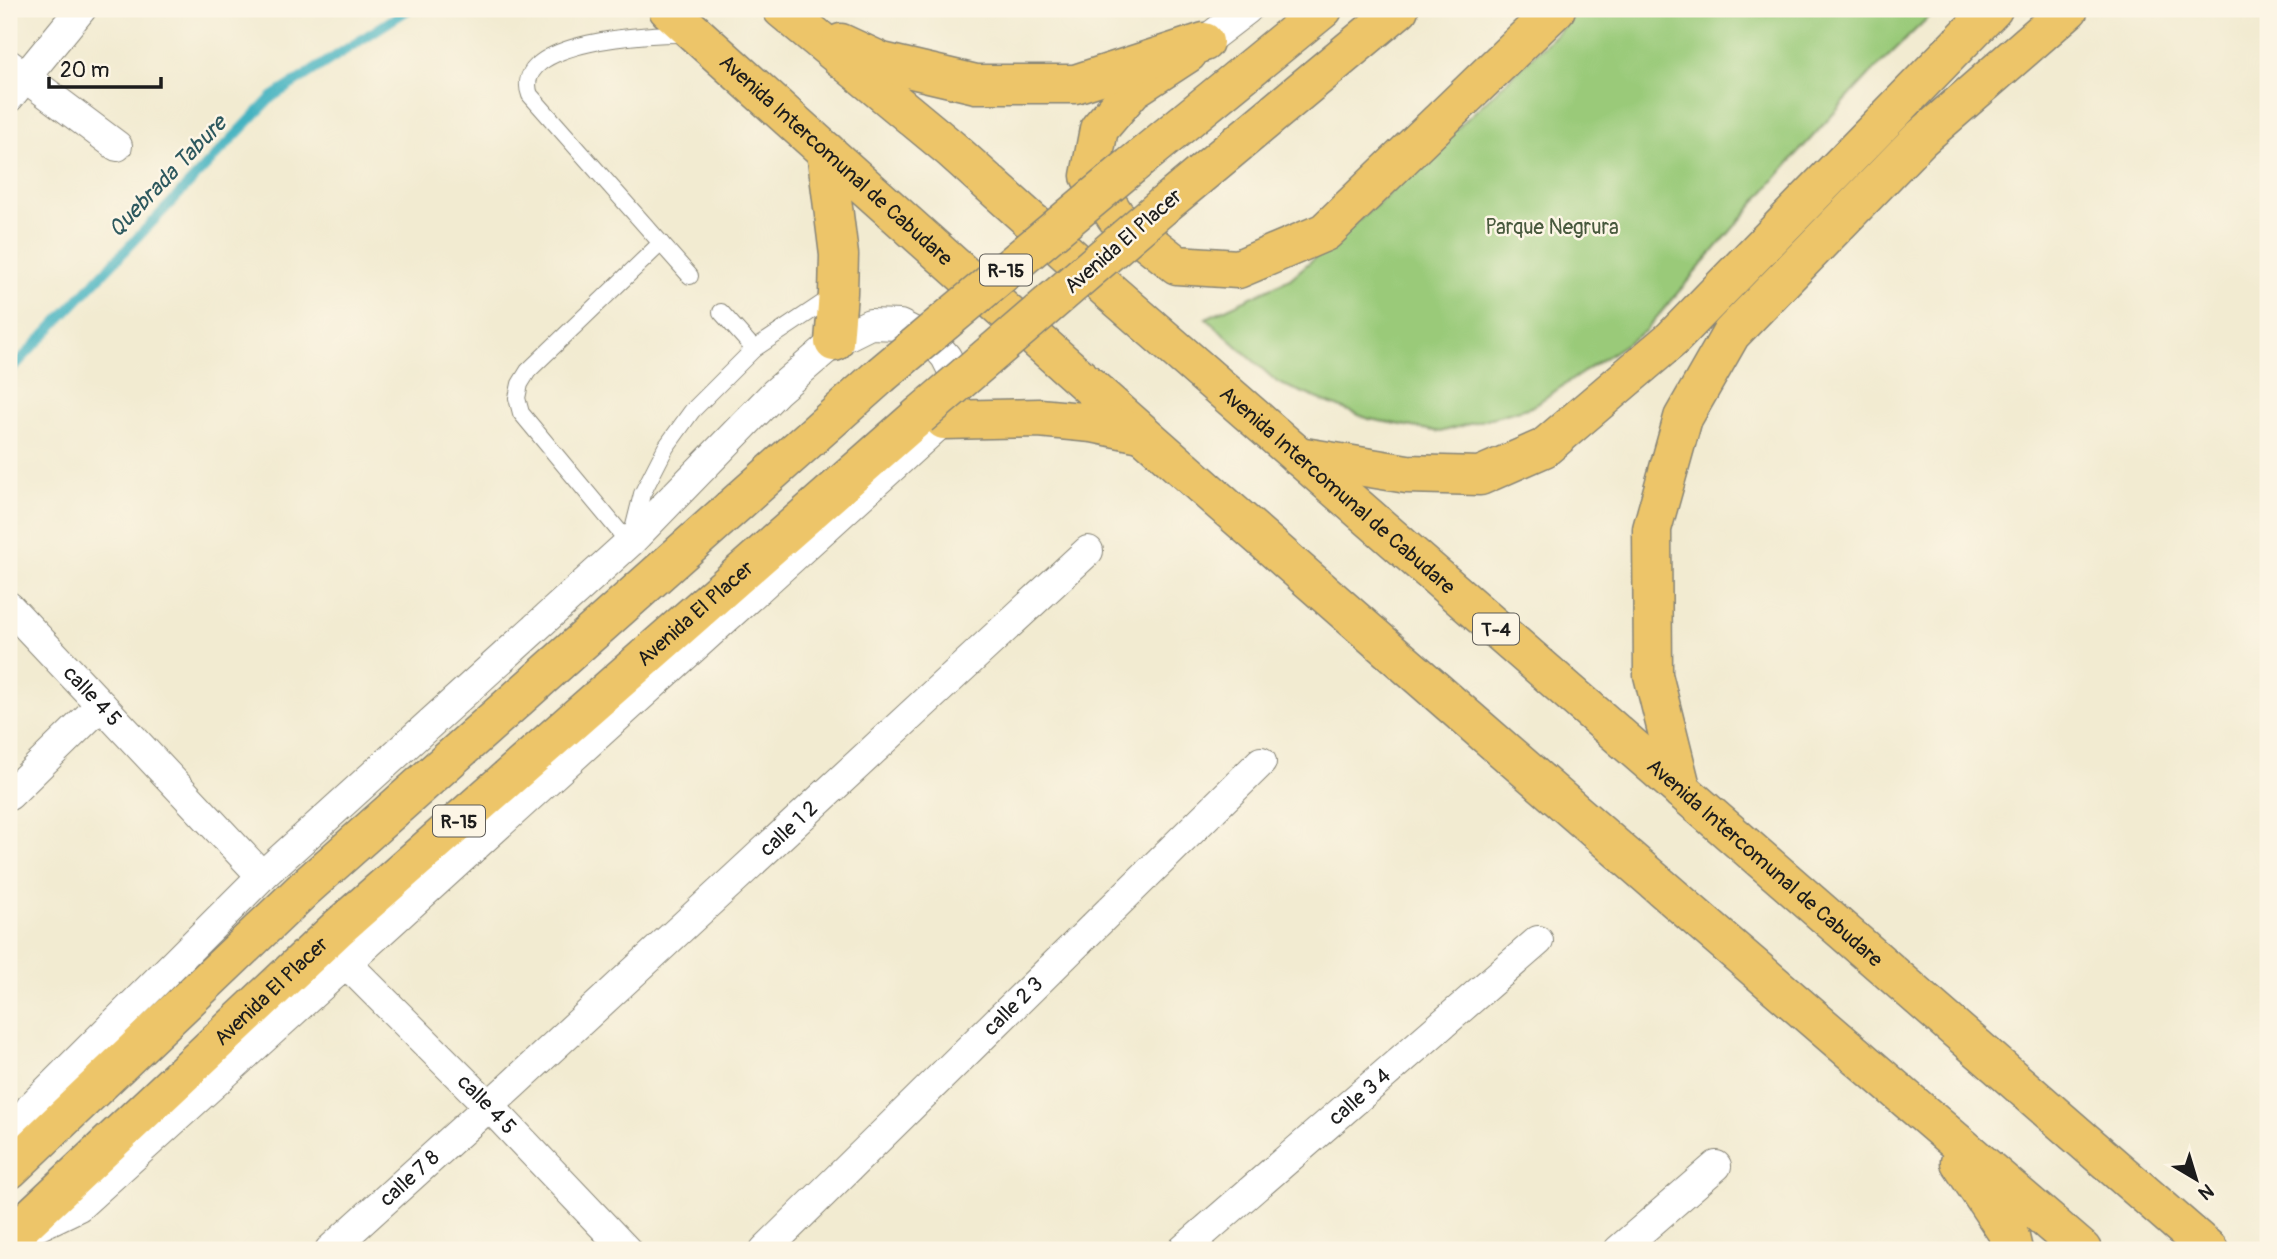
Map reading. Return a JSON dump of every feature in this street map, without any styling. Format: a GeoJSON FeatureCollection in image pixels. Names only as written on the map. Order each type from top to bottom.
{"type":"FeatureCollection","features":[{"type":"Feature","properties":{"kind":"main road","name":"Avenida Intercomunal de Cabudare"},"geometry":{"type":"LineString","coordinates":[[668,9],[1144,434],[1623,855],[2082,1250]]}},
{"type":"Feature","properties":{"kind":"main road","name":"R-15"},"geometry":{"type":"LineString","coordinates":[[9,1170],[304,888],[881,375],[1323,9]]}},
{"type":"Feature","properties":{"kind":"main road","name":"Avenida El Placer"},"geometry":{"type":"LineString","coordinates":[[9,1238],[339,927],[932,418],[1164,205],[1399,9]]}},
{"type":"Feature","properties":{"kind":"main road"},"geometry":{"type":"LineString","coordinates":[[1204,42],[1133,89],[1099,130],[1090,176],[1116,217],[1177,265],[1238,270],[1325,232],[1556,9]]}},
{"type":"Feature","properties":{"kind":"main road"},"geometry":{"type":"LineString","coordinates":[[1298,456],[1407,474],[1480,475],[1544,448],[1672,339],[1993,9]]}},
{"type":"Feature","properties":{"kind":"main road"},"geometry":{"type":"LineString","coordinates":[[1682,791],[1653,675],[1652,530],[1682,418],[1731,334],[1920,139],[2069,9]]}},
{"type":"Feature","properties":{"kind":"main road","name":"Avenida Intercomunal de Cabudare"},"geometry":{"type":"LineString","coordinates":[[788,14],[951,149],[1298,456],[2209,1250]]}},
{"type":"Feature","properties":{"kind":"main road"},"geometry":{"type":"LineString","coordinates":[[788,14],[882,62],[976,84],[1075,84],[1204,42]]}},
{"type":"Feature","properties":{"kind":"main road"},"geometry":{"type":"LineString","coordinates":[[826,151],[839,255],[834,342]]}},
{"type":"Feature","properties":{"kind":"main road"},"geometry":{"type":"LineString","coordinates":[[932,418],[1039,418],[1092,423],[1144,434]]}},
{"type":"Feature","properties":{"kind":"main road"},"geometry":{"type":"LineString","coordinates":[[1932,1120],[2010,1237],[2013,1250]]}},
{"type":"Feature","properties":{"kind":"street"},"geometry":{"type":"LineString","coordinates":[[81,9],[14,80],[117,146]]}},
{"type":"Feature","properties":{"kind":"street"},"geometry":{"type":"LineString","coordinates":[[1204,42],[1247,9]]}},
{"type":"Feature","properties":{"kind":"street"},"geometry":{"type":"LineString","coordinates":[[9,1141],[32,1106],[262,876],[629,543],[776,392],[834,342],[870,324],[900,324],[933,342],[946,357],[955,375],[956,393],[932,418],[79,1206],[9,1238]]}},
{"type":"Feature","properties":{"kind":"street","name":"calle 1 2"},"geometry":{"type":"LineString","coordinates":[[489,1106],[1088,551]]}},
{"type":"Feature","properties":{"kind":"street","name":"calle 4 5"},"geometry":{"type":"LineString","coordinates":[[9,607],[262,876]]}},
{"type":"Feature","properties":{"kind":"street"},"geometry":{"type":"LineString","coordinates":[[9,795],[101,705]]}},
{"type":"Feature","properties":{"kind":"street","name":"calle 2 3"},"geometry":{"type":"LineString","coordinates":[[765,1250],[1261,762]]}},
{"type":"Feature","properties":{"kind":"street","name":"calle 3 4"},"geometry":{"type":"LineString","coordinates":[[1183,1250],[1538,941]]}},
{"type":"Feature","properties":{"kind":"street","name":"calle 4 5"},"geometry":{"type":"LineString","coordinates":[[345,962],[489,1106],[626,1250]]}},
{"type":"Feature","properties":{"kind":"street","name":"calle 7 8"},"geometry":{"type":"LineString","coordinates":[[330,1250],[489,1106]]}},
{"type":"Feature","properties":{"kind":"street"},"geometry":{"type":"LineString","coordinates":[[1619,1250],[1716,1166]]}},
{"type":"Feature","properties":{"kind":"lane"},"geometry":{"type":"LineString","coordinates":[[690,276],[530,95],[527,79],[533,69],[554,54],[584,44],[667,33],[696,34]]}},
{"type":"Feature","properties":{"kind":"lane"},"geometry":{"type":"LineString","coordinates":[[629,543],[521,413],[517,398],[520,384],[528,370],[661,243]]}},
{"type":"Feature","properties":{"kind":"lane"},"geometry":{"type":"LineString","coordinates":[[629,543],[642,494],[666,447],[692,411],[754,349],[838,293]]}},
{"type":"Feature","properties":{"kind":"lane"},"geometry":{"type":"LineString","coordinates":[[721,312],[754,349]]}},
{"type":"Feature","properties":{"kind":"green space","name":"Parque Negrura"},"geometry":{"type":"Polygon","coordinates":[[[1582,9],[1937,9],[1867,77],[1795,156],[1645,331],[1531,407],[1440,432],[1369,419],[1278,383],[1206,318],[1290,279],[1380,202],[1582,9]]]}},
{"type":"Feature","properties":{"kind":"waterway","name":"Quebrada Tabure"},"geometry":{"type":"LineString","coordinates":[[9,372],[272,97],[409,9]]}}]}
